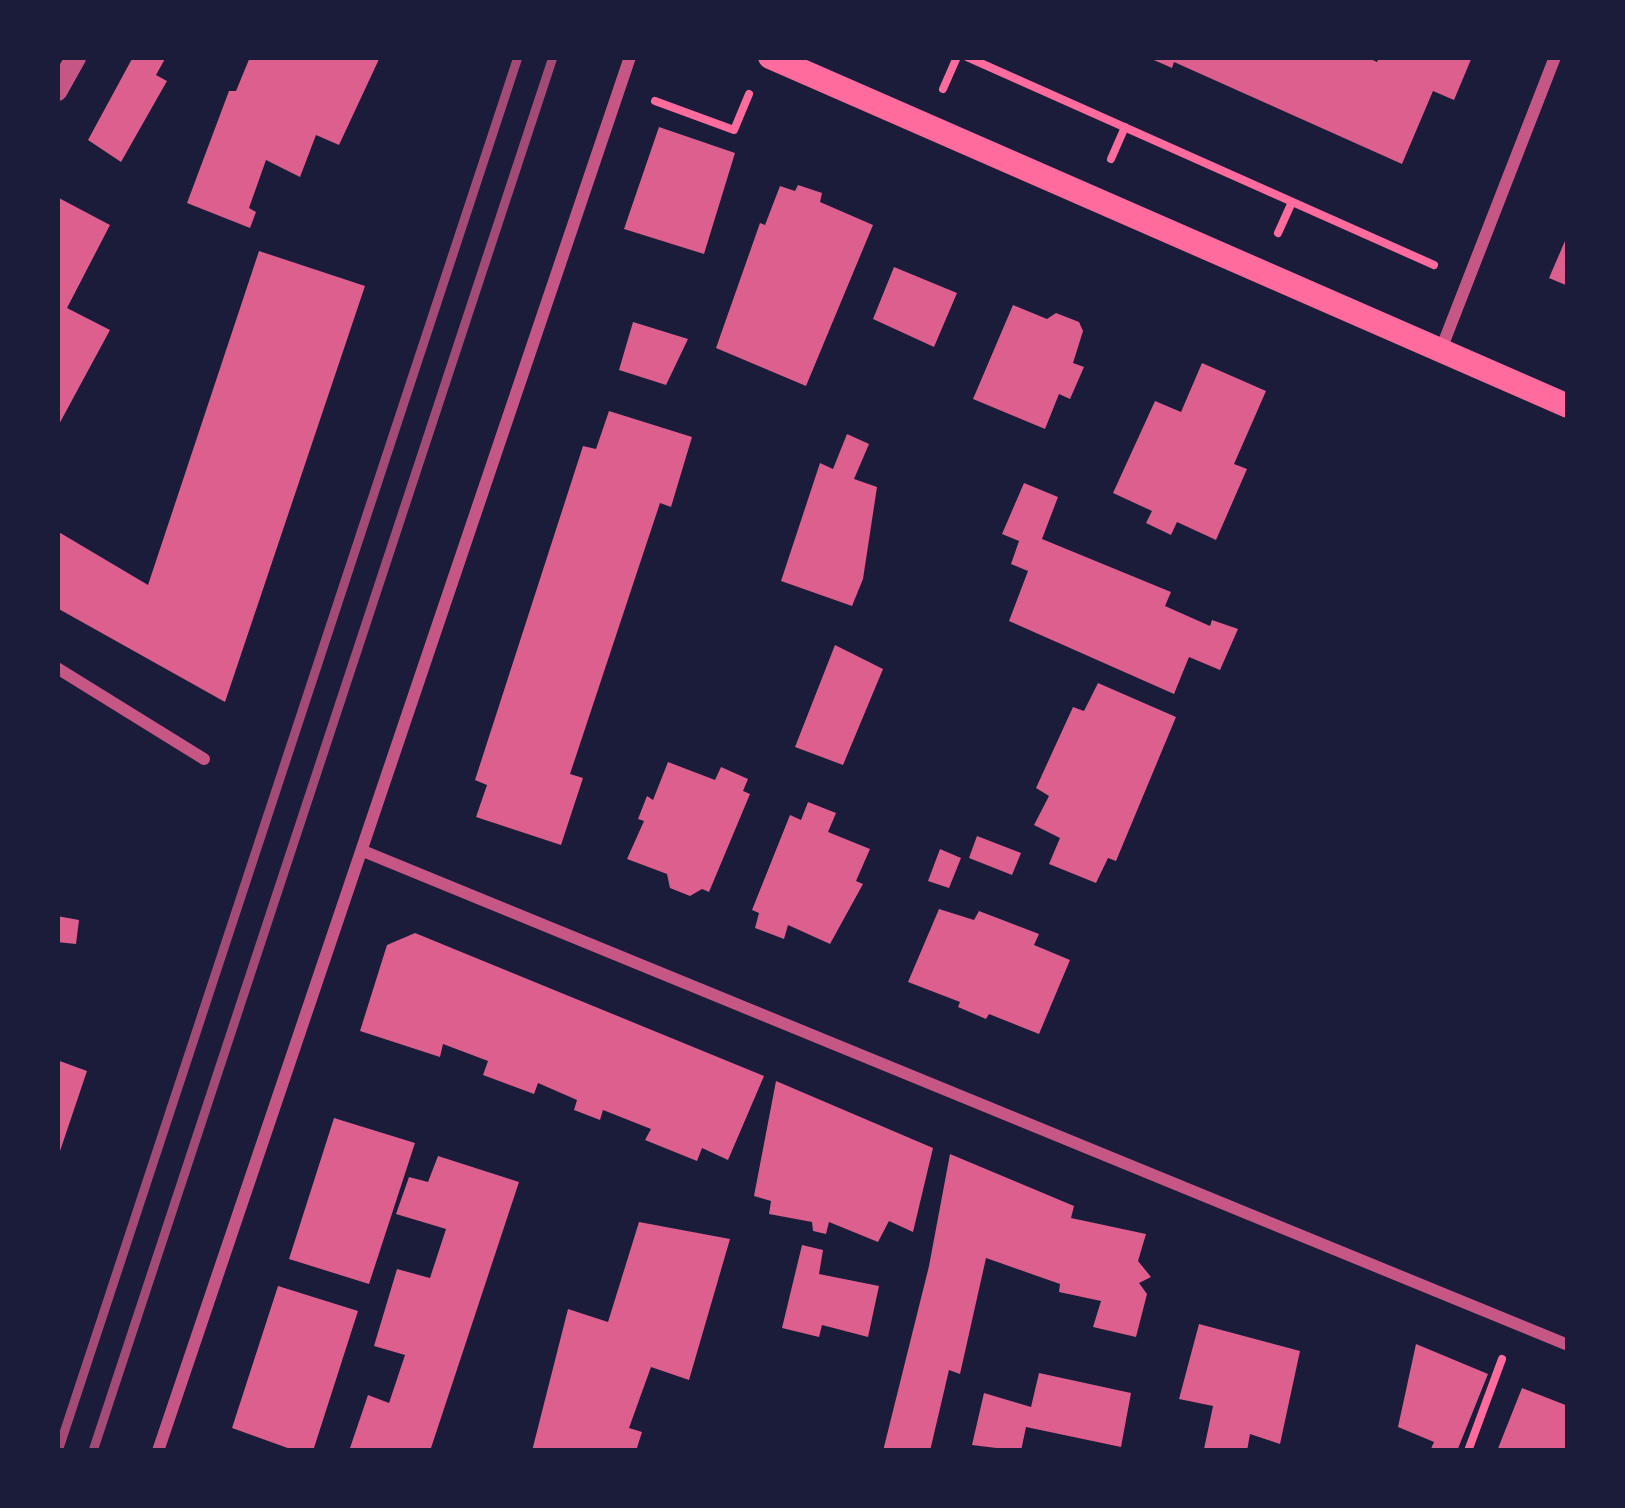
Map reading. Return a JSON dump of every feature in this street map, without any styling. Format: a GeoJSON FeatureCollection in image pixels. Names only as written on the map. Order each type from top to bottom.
{"type":"FeatureCollection","features":[{"type":"Feature","properties":{"kind":"main road"},"geometry":{"type":"LineString","coordinates":[[770,57],[1568,406]]}},
{"type":"Feature","properties":{"kind":"street"},"geometry":{"type":"LineString","coordinates":[[57,92],[76,57]]}},
{"type":"Feature","properties":{"kind":"street"},"geometry":{"type":"LineString","coordinates":[[158,1451],[630,57]]}},
{"type":"Feature","properties":{"kind":"street"},"geometry":{"type":"LineString","coordinates":[[1440,353],[1555,57]]}},
{"type":"Feature","properties":{"kind":"street"},"geometry":{"type":"LineString","coordinates":[[57,668],[204,759]]}},
{"type":"Feature","properties":{"kind":"street"},"geometry":{"type":"LineString","coordinates":[[363,851],[1568,1346]]}},
{"type":"Feature","properties":{"kind":"path"},"geometry":{"type":"LineString","coordinates":[[967,57],[1468,280]]}},
{"type":"Feature","properties":{"kind":"path"},"geometry":{"type":"LineString","coordinates":[[620,88],[734,130]]}},
{"type":"Feature","properties":{"kind":"path"},"geometry":{"type":"LineString","coordinates":[[1468,1451],[1516,1324]]}},
{"type":"Feature","properties":{"kind":"building"},"geometry":{"type":"Polygon","coordinates":[[[133,57],[166,57],[156,75],[167,81],[121,162],[88,140],[133,57]]]}},
{"type":"Feature","properties":{"kind":"building"},"geometry":{"type":"Polygon","coordinates":[[[250,57],[380,57],[339,145],[316,135],[300,177],[266,160],[249,208],[256,212],[250,228],[187,203],[229,91],[236,91],[250,57]]]}},
{"type":"Feature","properties":{"kind":"building"},"geometry":{"type":"Polygon","coordinates":[[[1147,57],[1366,57],[1377,62],[1379,57],[1472,57],[1454,100],[1433,91],[1402,164],[1174,62],[1172,68],[1147,57]]]}},
{"type":"Feature","properties":{"kind":"building"},"geometry":{"type":"Polygon","coordinates":[[[659,127],[735,153],[704,254],[624,229],[659,127]]]}},
{"type":"Feature","properties":{"kind":"building"},"geometry":{"type":"Polygon","coordinates":[[[798,185],[822,193],[820,202],[873,225],[806,386],[716,348],[760,223],[765,225],[780,186],[795,191],[798,185]]]}},
{"type":"Feature","properties":{"kind":"building"},"geometry":{"type":"Polygon","coordinates":[[[57,197],[110,225],[67,308],[110,330],[57,428],[57,197]]]}},
{"type":"Feature","properties":{"kind":"building"},"geometry":{"type":"Polygon","coordinates":[[[1568,234],[1568,286],[1549,278],[1568,234]]]}},
{"type":"Feature","properties":{"kind":"building"},"geometry":{"type":"Polygon","coordinates":[[[259,251],[365,286],[225,702],[57,608],[57,531],[148,585],[259,251]]]}},
{"type":"Feature","properties":{"kind":"building"},"geometry":{"type":"Polygon","coordinates":[[[894,267],[957,293],[934,347],[873,319],[894,267]]]}},
{"type":"Feature","properties":{"kind":"building"},"geometry":{"type":"Polygon","coordinates":[[[1013,305],[1047,319],[1056,313],[1079,322],[1083,331],[1073,363],[1084,367],[1070,399],[1059,394],[1045,429],[973,399],[1013,305]]]}},
{"type":"Feature","properties":{"kind":"building"},"geometry":{"type":"Polygon","coordinates":[[[633,322],[688,339],[666,385],[619,370],[633,322]]]}},
{"type":"Feature","properties":{"kind":"building"},"geometry":{"type":"Polygon","coordinates":[[[1202,363],[1266,391],[1234,464],[1247,469],[1216,540],[1177,522],[1171,535],[1146,523],[1152,511],[1113,493],[1155,401],[1181,412],[1202,363]]]}},
{"type":"Feature","properties":{"kind":"building"},"geometry":{"type":"Polygon","coordinates":[[[609,411],[692,437],[671,507],[660,503],[570,774],[583,778],[561,845],[476,817],[487,785],[475,780],[583,446],[596,449],[609,411]]]}},
{"type":"Feature","properties":{"kind":"building"},"geometry":{"type":"Polygon","coordinates":[[[847,434],[869,444],[854,479],[877,487],[863,579],[852,606],[781,581],[820,463],[833,469],[847,434]]]}},
{"type":"Feature","properties":{"kind":"building"},"geometry":{"type":"Polygon","coordinates":[[[1024,483],[1058,497],[1042,539],[1171,592],[1165,606],[1210,626],[1212,620],[1238,629],[1220,670],[1189,657],[1174,694],[1009,621],[1028,571],[1011,564],[1019,541],[1002,534],[1024,483]]]}},
{"type":"Feature","properties":{"kind":"building"},"geometry":{"type":"Polygon","coordinates":[[[835,645],[883,669],[843,765],[795,747],[835,645]]]}},
{"type":"Feature","properties":{"kind":"building"},"geometry":{"type":"Polygon","coordinates":[[[1098,683],[1176,717],[1116,861],[1108,858],[1096,883],[1049,864],[1060,838],[1034,825],[1049,796],[1036,788],[1073,707],[1084,711],[1098,683]]]}},
{"type":"Feature","properties":{"kind":"building"},"geometry":{"type":"Polygon","coordinates":[[[668,762],[715,780],[721,767],[748,779],[743,791],[750,794],[709,892],[702,889],[690,896],[670,888],[667,874],[627,859],[644,821],[638,819],[647,796],[653,800],[668,762]]]}},
{"type":"Feature","properties":{"kind":"building"},"geometry":{"type":"Polygon","coordinates":[[[808,802],[836,813],[828,832],[870,849],[856,881],[863,884],[830,944],[788,925],[784,939],[755,928],[759,913],[752,910],[790,815],[801,820],[808,802]]]}},
{"type":"Feature","properties":{"kind":"building"},"geometry":{"type":"Polygon","coordinates":[[[977,836],[1021,853],[1012,875],[969,858],[977,836]]]}},
{"type":"Feature","properties":{"kind":"building"},"geometry":{"type":"Polygon","coordinates":[[[940,849],[961,858],[949,888],[928,881],[940,849]]]}},
{"type":"Feature","properties":{"kind":"building"},"geometry":{"type":"Polygon","coordinates":[[[939,909],[974,920],[979,911],[1039,934],[1034,945],[1070,960],[1039,1034],[989,1014],[986,1019],[958,1007],[960,1002],[908,982],[939,909]]]}},
{"type":"Feature","properties":{"kind":"building"},"geometry":{"type":"Polygon","coordinates":[[[57,916],[79,920],[76,944],[57,942],[57,916]]]}},
{"type":"Feature","properties":{"kind":"building"},"geometry":{"type":"Polygon","coordinates":[[[415,933],[764,1076],[728,1160],[702,1148],[697,1161],[645,1140],[651,1129],[603,1110],[600,1120],[574,1110],[577,1100],[538,1083],[534,1094],[483,1075],[488,1061],[443,1044],[440,1057],[360,1031],[387,945],[415,933]]]}},
{"type":"Feature","properties":{"kind":"building"},"geometry":{"type":"Polygon","coordinates":[[[57,1060],[87,1071],[58,1157],[57,1157],[57,1060]]]}},
{"type":"Feature","properties":{"kind":"building"},"geometry":{"type":"Polygon","coordinates":[[[776,1081],[933,1148],[913,1232],[889,1221],[878,1242],[829,1222],[826,1234],[813,1231],[812,1222],[769,1214],[771,1201],[754,1196],[776,1081]]]}},
{"type":"Feature","properties":{"kind":"building"},"geometry":{"type":"Polygon","coordinates":[[[334,1118],[415,1143],[369,1284],[289,1259],[334,1118]]]}},
{"type":"Feature","properties":{"kind":"building"},"geometry":{"type":"Polygon","coordinates":[[[950,1154],[1074,1206],[1071,1218],[1146,1234],[1138,1261],[1151,1277],[1139,1283],[1147,1294],[1136,1337],[1093,1327],[1101,1301],[1059,1292],[1060,1284],[986,1258],[960,1374],[949,1370],[930,1451],[883,1451],[929,1266],[950,1154]]]}},
{"type":"Feature","properties":{"kind":"building"},"geometry":{"type":"Polygon","coordinates":[[[438,1156],[519,1182],[430,1451],[349,1451],[368,1395],[389,1403],[405,1355],[374,1346],[397,1269],[430,1278],[446,1229],[396,1214],[409,1177],[428,1182],[438,1156]]]}},
{"type":"Feature","properties":{"kind":"building"},"geometry":{"type":"Polygon","coordinates":[[[639,1222],[730,1239],[689,1380],[651,1367],[629,1428],[642,1432],[636,1451],[532,1451],[568,1309],[608,1322],[639,1222]]]}},
{"type":"Feature","properties":{"kind":"building"},"geometry":{"type":"Polygon","coordinates":[[[802,1245],[823,1250],[819,1274],[879,1286],[868,1337],[822,1325],[819,1337],[782,1328],[802,1245]]]}},
{"type":"Feature","properties":{"kind":"building"},"geometry":{"type":"Polygon","coordinates":[[[278,1286],[358,1311],[313,1451],[296,1451],[232,1428],[278,1286]]]}},
{"type":"Feature","properties":{"kind":"building"},"geometry":{"type":"Polygon","coordinates":[[[1199,1324],[1300,1351],[1280,1444],[1250,1434],[1247,1451],[1204,1449],[1213,1406],[1179,1399],[1199,1324]]]}},
{"type":"Feature","properties":{"kind":"building"},"geometry":{"type":"Polygon","coordinates":[[[1416,1344],[1488,1374],[1457,1451],[1430,1451],[1434,1442],[1398,1427],[1416,1344]]]}},
{"type":"Feature","properties":{"kind":"building"},"geometry":{"type":"Polygon","coordinates":[[[1039,1373],[1131,1393],[1121,1447],[1026,1427],[1021,1451],[972,1445],[984,1393],[1031,1407],[1039,1373]]]}},
{"type":"Feature","properties":{"kind":"building"},"geometry":{"type":"Polygon","coordinates":[[[1522,1388],[1568,1406],[1568,1451],[1497,1451],[1522,1388]]]}},
{"type":"Feature","properties":{"kind":"railway"},"geometry":{"type":"LineString","coordinates":[[58,1451],[518,57]]}},
{"type":"Feature","properties":{"kind":"railway"},"geometry":{"type":"LineString","coordinates":[[93,1451],[553,57]]}}]}
